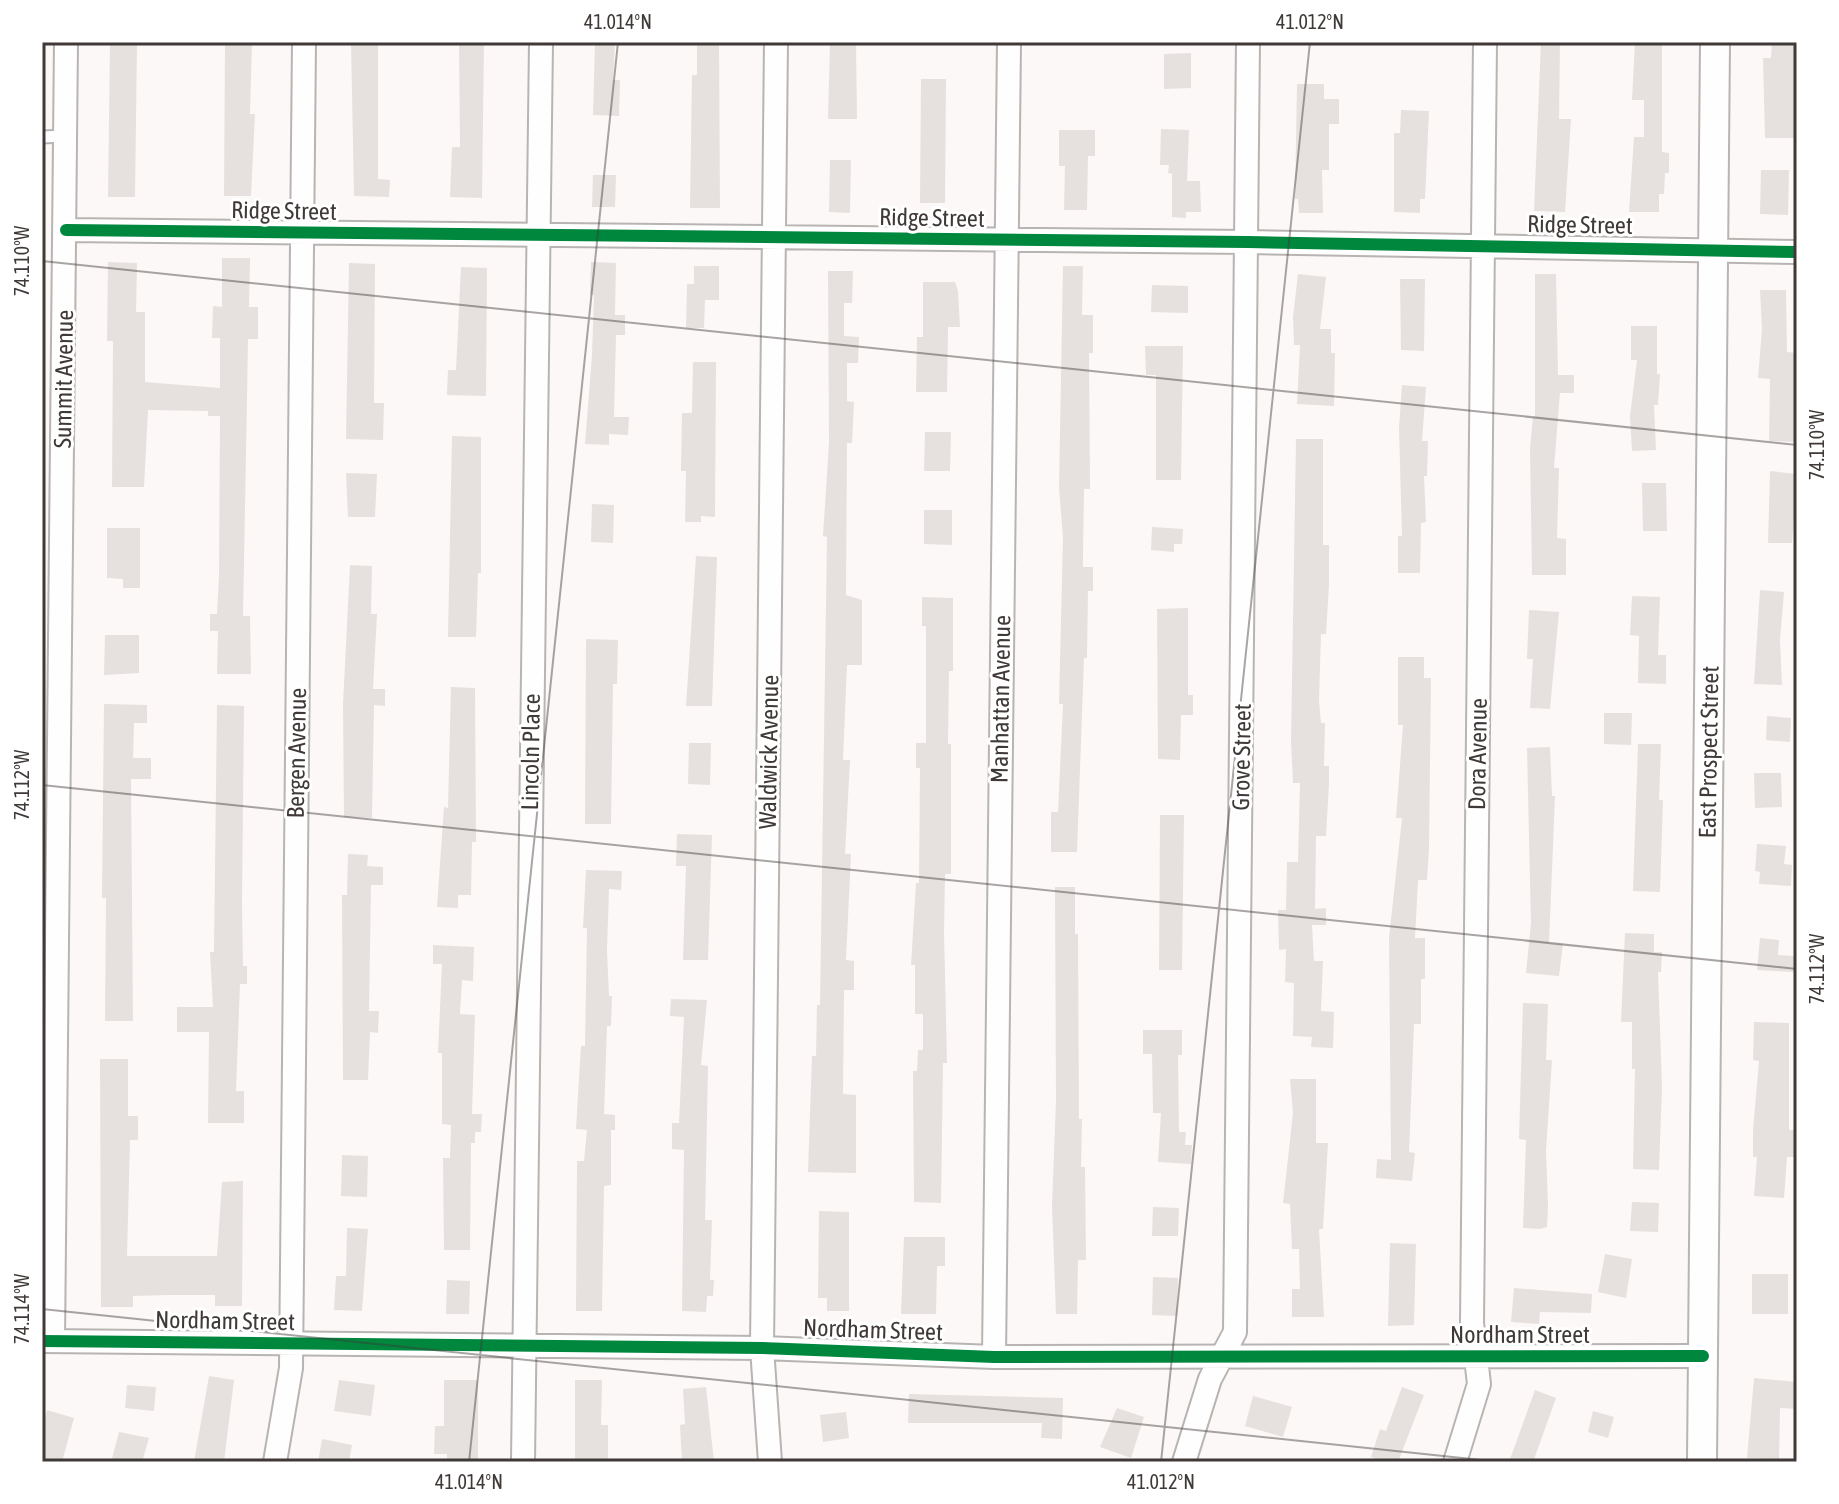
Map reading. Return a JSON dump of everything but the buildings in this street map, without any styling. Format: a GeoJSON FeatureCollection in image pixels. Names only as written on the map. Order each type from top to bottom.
{"type":"FeatureCollection","features":[{"type":"Feature","properties":{"kind":"street","name":"Summit Avenue"},"geometry":{"type":"LineString","coordinates":[[47,1341],[66,230],[66,42]]}},
{"type":"Feature","properties":{"kind":"street","name":"Bergen Avenue"},"geometry":{"type":"LineString","coordinates":[[275,1462],[291,1368],[304,42]]}},
{"type":"Feature","properties":{"kind":"street","name":"Lincoln Place"},"geometry":{"type":"LineString","coordinates":[[523,1462],[541,42]]}},
{"type":"Feature","properties":{"kind":"street","name":"Waldwick Avenue"},"geometry":{"type":"LineString","coordinates":[[770,1462],[762,1348],[776,42]]}},
{"type":"Feature","properties":{"kind":"street","name":"Manhattan Avenue"},"geometry":{"type":"LineString","coordinates":[[994,1357],[1009,42]]}},
{"type":"Feature","properties":{"kind":"street","name":"Grove Street"},"geometry":{"type":"LineString","coordinates":[[1184,1462],[1210,1379],[1235,1332],[1248,42]]}},
{"type":"Feature","properties":{"kind":"street","name":"Dora Avenue"},"geometry":{"type":"LineString","coordinates":[[1455,1462],[1479,1384],[1472,1323],[1485,42]]}},
{"type":"Feature","properties":{"kind":"street","name":"East Prospect Street"},"geometry":{"type":"LineString","coordinates":[[1702,1462],[1715,42]]}},
{"type":"Feature","properties":{"kind":"street","name":"Ridge Street"},"geometry":{"type":"LineString","coordinates":[[66,230],[1485,245],[1797,252]]}},
{"type":"Feature","properties":{"kind":"street","name":"Nordham Street"},"geometry":{"type":"LineString","coordinates":[[47,1341],[762,1348],[994,1357],[1703,1356]]}},
{"type":"Feature","properties":{"kind":"lane"},"geometry":{"type":"LineString","coordinates":[[42,137],[65,136]]}},
{"type":"Feature","properties":{"kind":"cycle path"},"geometry":{"type":"LineString","coordinates":[[66,230],[1248,242],[1797,252]]}},
{"type":"Feature","properties":{"kind":"cycle path"},"geometry":{"type":"LineString","coordinates":[[42,1341],[762,1348],[994,1357],[1703,1356]]}}]}
